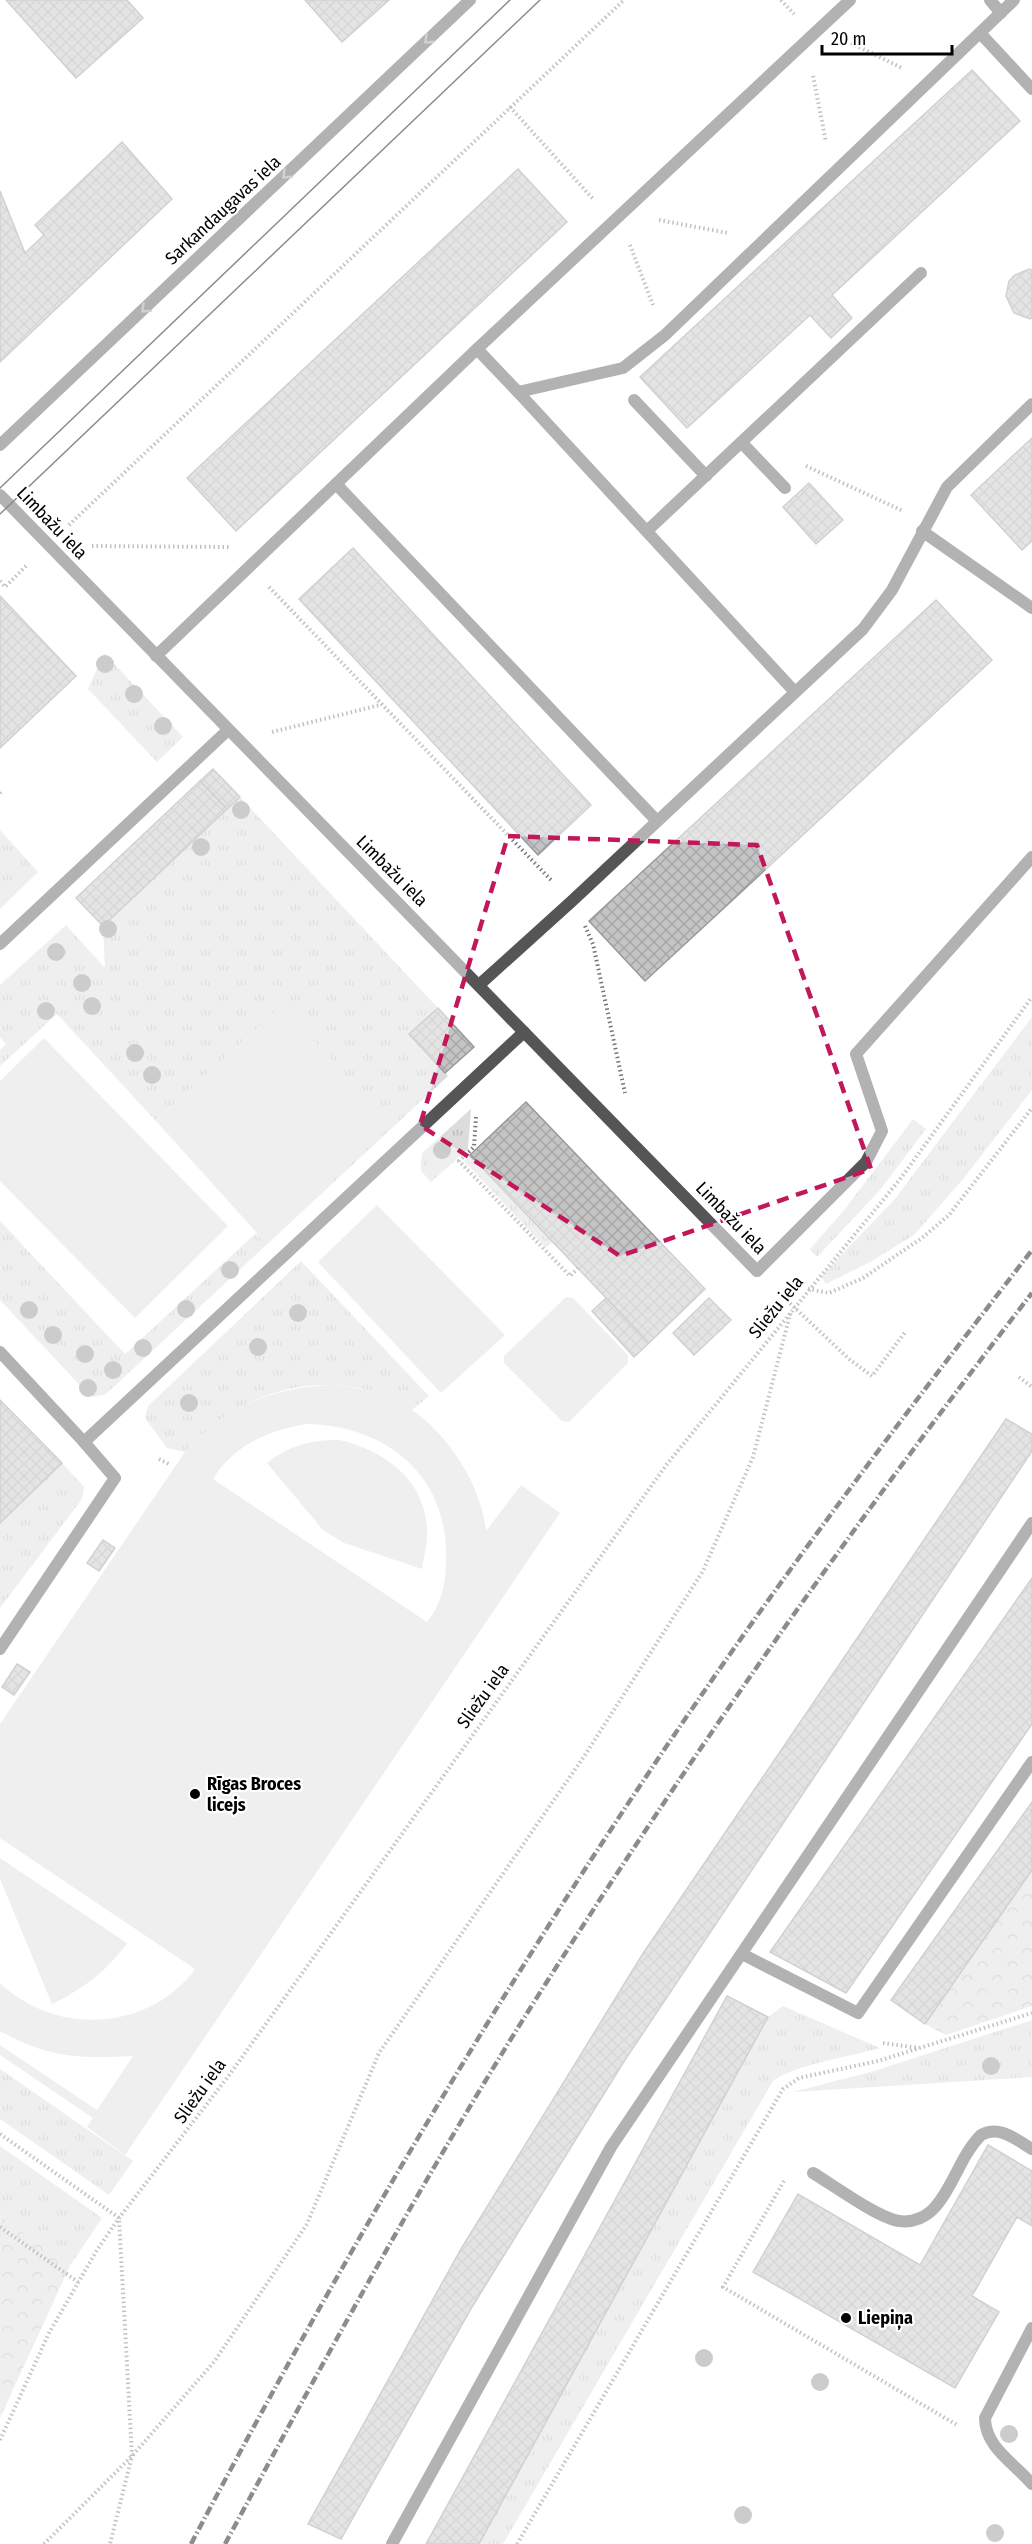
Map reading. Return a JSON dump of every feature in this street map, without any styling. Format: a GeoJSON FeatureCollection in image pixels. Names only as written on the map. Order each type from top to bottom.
{"type":"FeatureCollection","features":[{"type":"Feature","properties":{"kind":"street","name":"Sarkandaugavas iela"},"geometry":{"type":"LineString","coordinates":[[0,445],[470,0]]}},
{"type":"Feature","properties":{"kind":"street"},"geometry":{"type":"LineString","coordinates":[[156,656],[477,349],[850,0]]}},
{"type":"Feature","properties":{"kind":"street"},"geometry":{"type":"LineString","coordinates":[[990,0],[1001,13]]}},
{"type":"Feature","properties":{"kind":"street"},"geometry":{"type":"LineString","coordinates":[[518,393],[623,368],[665,335],[1014,0]]}},
{"type":"Feature","properties":{"kind":"street"},"geometry":{"type":"LineString","coordinates":[[980,33],[1032,89]]}},
{"type":"Feature","properties":{"kind":"street"},"geometry":{"type":"LineString","coordinates":[[648,530],[921,273]]}},
{"type":"Feature","properties":{"kind":"street"},"geometry":{"type":"LineString","coordinates":[[477,349],[648,530],[794,691]]}},
{"type":"Feature","properties":{"kind":"street"},"geometry":{"type":"LineString","coordinates":[[634,400],[706,476]]}},
{"type":"Feature","properties":{"kind":"street"},"geometry":{"type":"LineString","coordinates":[[479,985],[572,902],[863,628],[892,590],[947,487],[1032,404]]}},
{"type":"Feature","properties":{"kind":"street"},"geometry":{"type":"LineString","coordinates":[[742,443],[785,488]]}},
{"type":"Feature","properties":{"kind":"street"},"geometry":{"type":"LineString","coordinates":[[336,484],[657,821]]}},
{"type":"Feature","properties":{"kind":"street","name":"Limbažu iela"},"geometry":{"type":"LineString","coordinates":[[0,495],[757,1271]]}},
{"type":"Feature","properties":{"kind":"street"},"geometry":{"type":"LineString","coordinates":[[922,531],[1032,608]]}},
{"type":"Feature","properties":{"kind":"street"},"geometry":{"type":"LineString","coordinates":[[0,944],[228,730]]}},
{"type":"Feature","properties":{"kind":"street"},"geometry":{"type":"LineString","coordinates":[[757,1271],[866,1162],[882,1131],[856,1054],[1032,857]]}},
{"type":"Feature","properties":{"kind":"street"},"geometry":{"type":"LineString","coordinates":[[84,1442],[524,1032]]}},
{"type":"Feature","properties":{"kind":"street"},"geometry":{"type":"LineString","coordinates":[[0,1352],[115,1478],[0,1649]]}},
{"type":"Feature","properties":{"kind":"street"},"geometry":{"type":"LineString","coordinates":[[392,2544],[611,2147],[1032,1523]]}},
{"type":"Feature","properties":{"kind":"street"},"geometry":{"type":"LineString","coordinates":[[742,1954],[858,2013],[1032,1762]]}},
{"type":"Feature","properties":{"kind":"street"},"geometry":{"type":"LineString","coordinates":[[813,2173],[885,2216],[898,2221],[913,2221],[925,2216],[936,2206],[981,2135],[988,2132],[1006,2133],[1032,2149]]}},
{"type":"Feature","properties":{"kind":"street"},"geometry":{"type":"LineString","coordinates":[[1032,2328],[985,2418],[987,2434],[994,2446],[1032,2484]]}},
{"type":"Feature","properties":{"kind":"path"},"geometry":{"type":"LineString","coordinates":[[0,581],[5,587],[624,0]]}},
{"type":"Feature","properties":{"kind":"path"},"geometry":{"type":"LineString","coordinates":[[846,41],[930,81]]}},
{"type":"Feature","properties":{"kind":"path"},"geometry":{"type":"LineString","coordinates":[[812,70],[832,175]]}},
{"type":"Feature","properties":{"kind":"path"},"geometry":{"type":"LineString","coordinates":[[510,107],[614,221]]}},
{"type":"Feature","properties":{"kind":"path"},"geometry":{"type":"LineString","coordinates":[[655,219],[764,240]]}},
{"type":"Feature","properties":{"kind":"path"},"geometry":{"type":"LineString","coordinates":[[630,244],[665,335]]}},
{"type":"Feature","properties":{"kind":"path"},"geometry":{"type":"LineString","coordinates":[[805,466],[899,507],[922,531]]}},
{"type":"Feature","properties":{"kind":"path"},"geometry":{"type":"LineString","coordinates":[[88,546],[270,547]]}},
{"type":"Feature","properties":{"kind":"path"},"geometry":{"type":"LineString","coordinates":[[249,567],[572,902],[593,944],[626,1099],[610,1118]]}},
{"type":"Feature","properties":{"kind":"path"},"geometry":{"type":"LineString","coordinates":[[272,732],[381,705]]}},
{"type":"Feature","properties":{"kind":"path","name":"Sliežu iela"},"geometry":{"type":"LineString","coordinates":[[0,2440],[49,2333],[119,2218],[223,2083],[667,1464],[792,1308],[901,1178],[1032,997]]}},
{"type":"Feature","properties":{"kind":"path"},"geometry":{"type":"LineString","coordinates":[[462,1092],[477,1108],[474,1147],[459,1161],[570,1276],[578,1268]]}},
{"type":"Feature","properties":{"kind":"path"},"geometry":{"type":"LineString","coordinates":[[808,1289],[829,1293],[863,1278],[922,1238],[949,1215],[1032,1108]]}},
{"type":"Feature","properties":{"kind":"path"},"geometry":{"type":"LineString","coordinates":[[757,1271],[792,1308],[872,1376],[906,1331]]}},
{"type":"Feature","properties":{"kind":"path"},"geometry":{"type":"LineString","coordinates":[[44,2544],[132,2456],[214,2362],[307,2224],[379,2053],[585,1755],[703,1571],[753,1457],[792,1308]]}},
{"type":"Feature","properties":{"kind":"path"},"geometry":{"type":"LineString","coordinates":[[1019,1377],[1032,1387]]}},
{"type":"Feature","properties":{"kind":"path"},"geometry":{"type":"LineString","coordinates":[[159,1459],[169,1464]]}},
{"type":"Feature","properties":{"kind":"path"},"geometry":{"type":"LineString","coordinates":[[517,2544],[783,2089],[799,2078],[878,2061],[1032,2013]]}},
{"type":"Feature","properties":{"kind":"path"},"geometry":{"type":"LineString","coordinates":[[884,2043],[923,2048]]}},
{"type":"Feature","properties":{"kind":"path"},"geometry":{"type":"LineString","coordinates":[[0,2134],[119,2218],[132,2456],[110,2544]]}},
{"type":"Feature","properties":{"kind":"path"},"geometry":{"type":"LineString","coordinates":[[813,2173],[795,2162],[723,2287],[994,2446]]}},
{"type":"Feature","properties":{"kind":"path"},"geometry":{"type":"LineString","coordinates":[[0,2227],[78,2282]]}},
{"type":"Feature","properties":{"kind":"highlighted area"},"geometry":{"type":"Polygon","coordinates":[[[508,836],[757,845],[871,1169],[620,1256],[420,1125],[508,836]]]}},
{"type":"Feature","properties":{"kind":"green space"},"geometry":{"type":"Polygon","coordinates":[[[104,653],[183,737],[157,762],[88,689],[104,653]]]}},
{"type":"Feature","properties":{"kind":"green space"},"geometry":{"type":"Polygon","coordinates":[[[240,797],[438,1008],[410,1034],[448,1076],[106,1394],[94,1397],[87,1393],[0,1300],[0,1221],[125,1354],[256,1233],[266,1242],[282,1006],[156,1121],[57,1014],[0,1066],[0,1050],[6,1044],[0,1037],[0,985],[66,925],[105,968],[103,926],[240,797]]]}},
{"type":"Feature","properties":{"kind":"green space"},"geometry":{"type":"Polygon","coordinates":[[[0,830],[38,872],[0,909],[0,830]]]}},
{"type":"Feature","properties":{"kind":"green space"},"geometry":{"type":"Polygon","coordinates":[[[282,1006],[391,1126],[266,1243],[156,1121],[282,1006]]]}},
{"type":"Feature","properties":{"kind":"green space"},"geometry":{"type":"Polygon","coordinates":[[[1032,1017],[1032,1090],[964,1178],[914,1235],[870,1262],[826,1284],[821,1276],[894,1200],[1032,1017]]]}},
{"type":"Feature","properties":{"kind":"green space"},"geometry":{"type":"Polygon","coordinates":[[[44,1038],[228,1226],[135,1318],[0,1181],[0,1081],[44,1038]]]}},
{"type":"Feature","properties":{"kind":"green space"},"geometry":{"type":"Polygon","coordinates":[[[471,1109],[468,1149],[431,1182],[421,1171],[422,1153],[471,1109]]]}},
{"type":"Feature","properties":{"kind":"green space"},"geometry":{"type":"Polygon","coordinates":[[[913,1119],[926,1129],[880,1190],[817,1257],[810,1249],[845,1209],[913,1119]]]}},
{"type":"Feature","properties":{"kind":"green space"},"geometry":{"type":"Polygon","coordinates":[[[470,1155],[553,1242],[546,1248],[464,1161],[470,1155]]]}},
{"type":"Feature","properties":{"kind":"green space"},"geometry":{"type":"Polygon","coordinates":[[[377,1205],[505,1335],[441,1393],[318,1262],[377,1205]]]}},
{"type":"Feature","properties":{"kind":"green space"},"geometry":{"type":"Polygon","coordinates":[[[301,1261],[429,1396],[412,1410],[382,1395],[362,1389],[337,1385],[312,1385],[288,1389],[243,1406],[202,1434],[185,1452],[167,1448],[145,1418],[148,1406],[301,1261]]]}},
{"type":"Feature","properties":{"kind":"green space"},"geometry":{"type":"Polygon","coordinates":[[[566,1297],[573,1298],[628,1355],[628,1363],[569,1422],[562,1421],[504,1363],[504,1356],[566,1297]]]}},
{"type":"Feature","properties":{"kind":"green space"},"geometry":{"type":"Polygon","coordinates":[[[332,1385],[383,1395],[415,1412],[445,1440],[468,1475],[483,1512],[486,1531],[521,1485],[560,1513],[125,2155],[87,2127],[93,2118],[0,2055],[0,2045],[97,2110],[133,2056],[80,2057],[49,2052],[0,2031],[0,1983],[22,2000],[47,2012],[74,2018],[101,2020],[128,2015],[153,2005],[176,1990],[195,1969],[0,1838],[0,1724],[185,1452],[216,1423],[251,1402],[270,1395],[332,1385]],[[307,1424],[266,1435],[231,1457],[213,1479],[427,1622],[439,1601],[446,1570],[444,1532],[437,1505],[425,1482],[408,1462],[388,1446],[363,1434],[336,1427],[307,1424]]]}},
{"type":"Feature","properties":{"kind":"green space"},"geometry":{"type":"Polygon","coordinates":[[[339,1440],[386,1459],[410,1481],[424,1511],[427,1528],[422,1569],[344,1543],[323,1530],[267,1463],[301,1445],[339,1440]]]}},
{"type":"Feature","properties":{"kind":"green space"},"geometry":{"type":"Polygon","coordinates":[[[62,1463],[84,1487],[82,1499],[0,1608],[0,1523],[62,1463]]]}},
{"type":"Feature","properties":{"kind":"green space"},"geometry":{"type":"Polygon","coordinates":[[[0,1858],[127,1943],[94,1978],[52,2004],[0,1879],[0,1858]]]}},
{"type":"Feature","properties":{"kind":"green space"},"geometry":{"type":"Polygon","coordinates":[[[1032,1870],[1032,2006],[946,2035],[925,2024],[1032,1870]]]}},
{"type":"Feature","properties":{"kind":"green space"},"geometry":{"type":"Polygon","coordinates":[[[783,2006],[880,2048],[795,2070],[773,2081],[503,2544],[479,2544],[768,2017],[783,2006]]]}},
{"type":"Feature","properties":{"kind":"green space"},"geometry":{"type":"Polygon","coordinates":[[[1032,2020],[1032,2077],[793,2092],[874,2071],[1032,2020]]]}},
{"type":"Feature","properties":{"kind":"green space"},"geometry":{"type":"Polygon","coordinates":[[[0,2069],[133,2161],[109,2195],[0,2119],[0,2069]]]}},
{"type":"Feature","properties":{"kind":"green space"},"geometry":{"type":"Polygon","coordinates":[[[0,2146],[102,2218],[70,2266],[0,2216],[0,2146]]]}},
{"type":"Feature","properties":{"kind":"green space"},"geometry":{"type":"Polygon","coordinates":[[[0,2216],[70,2266],[0,2418],[0,2216]]]}},
{"type":"Feature","properties":{"kind":"building"},"geometry":{"type":"Polygon","coordinates":[[[6,0],[127,0],[143,18],[76,78],[6,0]]]}},
{"type":"Feature","properties":{"kind":"building"},"geometry":{"type":"Polygon","coordinates":[[[305,0],[389,0],[342,42],[305,0]]]}},
{"type":"Feature","properties":{"kind":"building"},"geometry":{"type":"Polygon","coordinates":[[[972,70],[1020,121],[832,295],[852,318],[831,338],[810,315],[687,428],[640,377],[972,70]]]}},
{"type":"Feature","properties":{"kind":"building"},"geometry":{"type":"Polygon","coordinates":[[[122,142],[172,199],[0,362],[0,191],[25,253],[44,235],[35,225],[122,142]]]}},
{"type":"Feature","properties":{"kind":"building"},"geometry":{"type":"Polygon","coordinates":[[[518,169],[567,222],[236,531],[187,478],[518,169]]]}},
{"type":"Feature","properties":{"kind":"building"},"geometry":{"type":"Polygon","coordinates":[[[1029,269],[1032,270],[1032,318],[1030,319],[1014,313],[1006,296],[1009,281],[1015,275],[1029,269]]]}},
{"type":"Feature","properties":{"kind":"building"},"geometry":{"type":"Polygon","coordinates":[[[1032,438],[1032,541],[1022,550],[971,495],[1032,438]]]}},
{"type":"Feature","properties":{"kind":"building"},"geometry":{"type":"Polygon","coordinates":[[[809,483],[843,520],[816,544],[783,507],[809,483]]]}},
{"type":"Feature","properties":{"kind":"building"},"geometry":{"type":"Polygon","coordinates":[[[353,548],[591,805],[538,855],[299,599],[353,548]]]}},
{"type":"Feature","properties":{"kind":"building"},"geometry":{"type":"Polygon","coordinates":[[[0,596],[76,676],[0,748],[0,596]]]}},
{"type":"Feature","properties":{"kind":"building"},"geometry":{"type":"Polygon","coordinates":[[[936,600],[992,660],[645,981],[589,921],[936,600]]]}},
{"type":"Feature","properties":{"kind":"building"},"geometry":{"type":"Polygon","coordinates":[[[213,769],[240,797],[227,809],[200,781],[213,769]]]}},
{"type":"Feature","properties":{"kind":"building"},"geometry":{"type":"Polygon","coordinates":[[[200,781],[227,809],[103,926],[76,898],[200,781]]]}},
{"type":"Feature","properties":{"kind":"building"},"geometry":{"type":"Polygon","coordinates":[[[438,1008],[474,1047],[445,1073],[409,1034],[438,1008]]]}},
{"type":"Feature","properties":{"kind":"building"},"geometry":{"type":"Polygon","coordinates":[[[526,1102],[705,1289],[649,1343],[470,1155],[526,1102]]]}},
{"type":"Feature","properties":{"kind":"building"},"geometry":{"type":"Polygon","coordinates":[[[606,1298],[649,1343],[634,1357],[592,1311],[606,1298]]]}},
{"type":"Feature","properties":{"kind":"building"},"geometry":{"type":"Polygon","coordinates":[[[709,1298],[731,1320],[694,1355],[673,1333],[709,1298]]]}},
{"type":"Feature","properties":{"kind":"building"},"geometry":{"type":"Polygon","coordinates":[[[0,1400],[62,1463],[0,1523],[0,1400]]]}},
{"type":"Feature","properties":{"kind":"building"},"geometry":{"type":"Polygon","coordinates":[[[1006,1419],[1032,1434],[1032,1451],[623,2063],[472,2307],[341,2539],[308,2524],[461,2249],[642,1955],[1006,1419]]]}},
{"type":"Feature","properties":{"kind":"building"},"geometry":{"type":"Polygon","coordinates":[[[103,1540],[115,1548],[99,1571],[87,1563],[103,1540]]]}},
{"type":"Feature","properties":{"kind":"building"},"geometry":{"type":"Polygon","coordinates":[[[1032,1578],[1032,1724],[846,1993],[770,1952],[1032,1578]]]}},
{"type":"Feature","properties":{"kind":"building"},"geometry":{"type":"Polygon","coordinates":[[[17,1664],[30,1672],[14,1695],[2,1687],[17,1664]]]}},
{"type":"Feature","properties":{"kind":"building"},"geometry":{"type":"Polygon","coordinates":[[[1032,1802],[1032,1870],[925,2024],[891,2000],[1032,1802]]]}},
{"type":"Feature","properties":{"kind":"building"},"geometry":{"type":"Polygon","coordinates":[[[727,1996],[768,2017],[479,2544],[426,2544],[727,1996]]]}},
{"type":"Feature","properties":{"kind":"building"},"geometry":{"type":"Polygon","coordinates":[[[988,2145],[1032,2171],[1032,2226],[1017,2217],[972,2296],[999,2312],[955,2388],[753,2272],[798,2194],[920,2265],[988,2145]]]}},
{"type":"Feature","properties":{"kind":"tram line"},"geometry":{"type":"LineString","coordinates":[[0,488],[510,0]]}},
{"type":"Feature","properties":{"kind":"tram line"},"geometry":{"type":"LineString","coordinates":[[0,514],[540,0]]}},
{"type":"Feature","properties":{"kind":"railway"},"geometry":{"type":"LineString","coordinates":[[191,2544],[251,2431],[377,2208],[509,1988],[578,1880],[648,1773],[796,1561],[1032,1250]]}},
{"type":"Feature","properties":{"kind":"railway"},"geometry":{"type":"LineString","coordinates":[[225,2544],[410,2208],[529,2010],[588,1918],[648,1826],[835,1556],[1032,1293]]}},
{"type":"Feature","properties":{"kind":"place","name":"Rīgas Broces licejs"},"geometry":{"type":"Point","coordinates":[195,1794]}},
{"type":"Feature","properties":{"kind":"place","name":"Liepiņa"},"geometry":{"type":"Point","coordinates":[846,2318]}}]}
